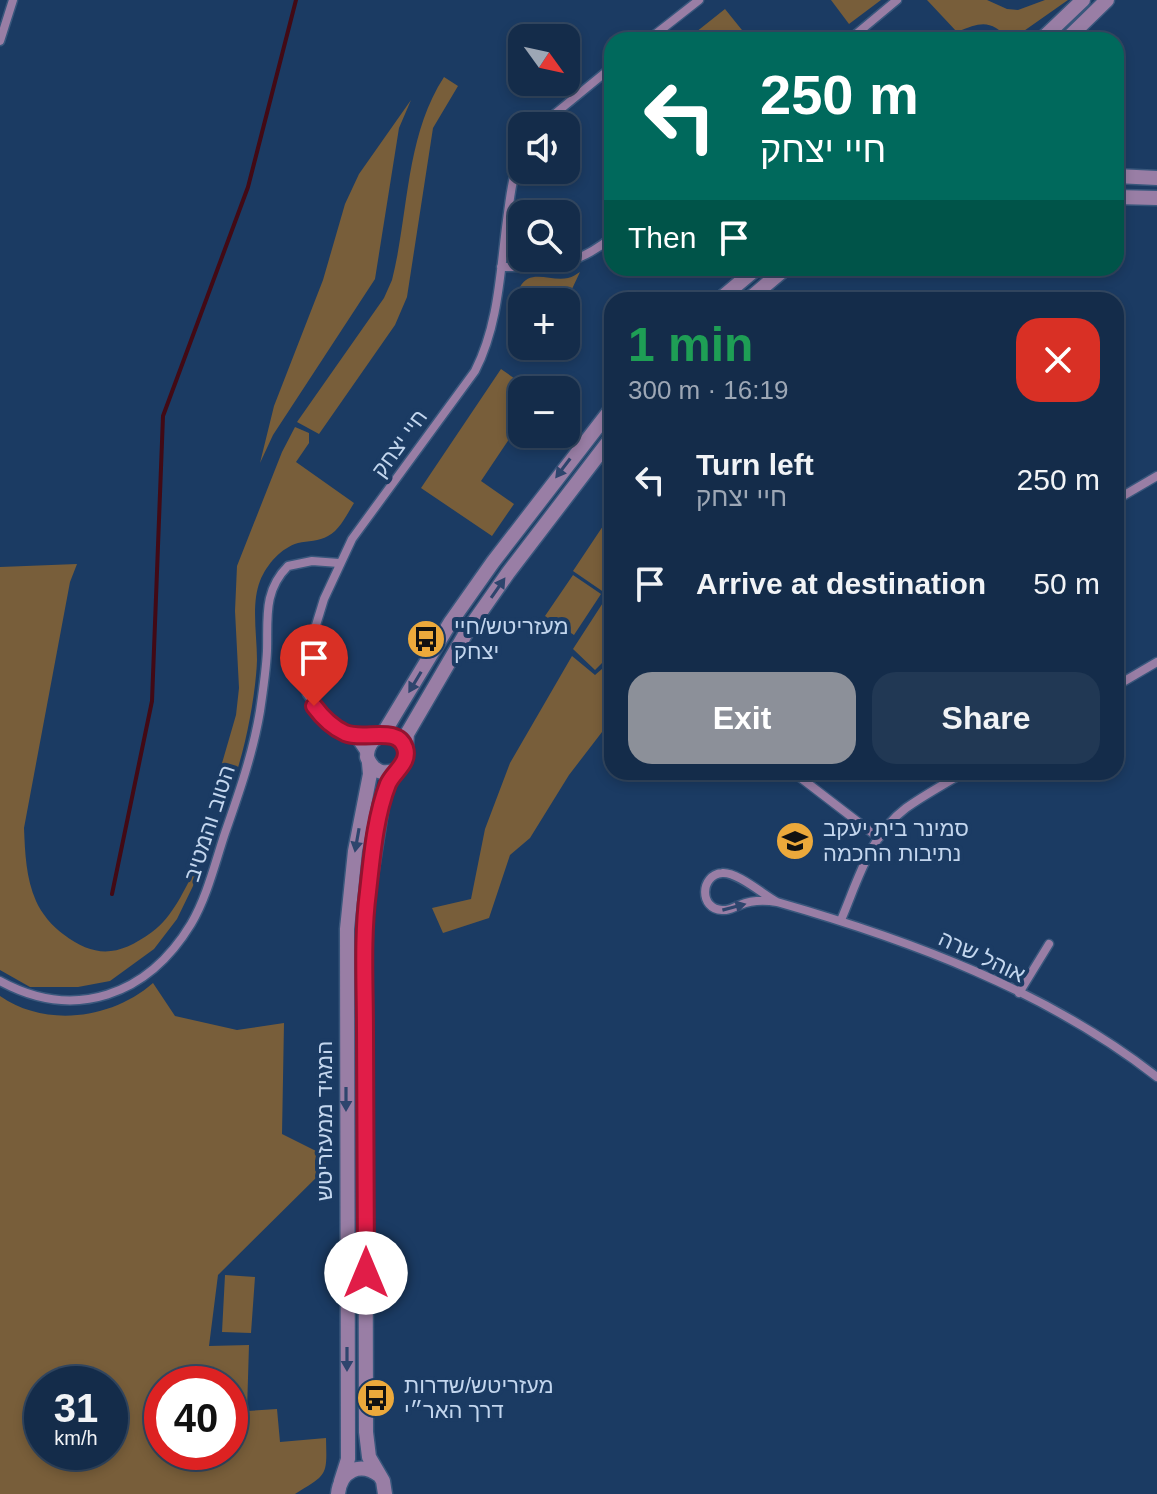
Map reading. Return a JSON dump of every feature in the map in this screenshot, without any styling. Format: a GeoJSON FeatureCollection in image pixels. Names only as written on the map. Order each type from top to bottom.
{"type":"FeatureCollection","features":[{"type":"Feature","properties":{"kind":"street"},"geometry":{"type":"LineString","coordinates":[[0,41],[13,0]]}},
{"type":"Feature","properties":{"kind":"street"},"geometry":{"type":"LineString","coordinates":[[658,32],[699,0]]}},
{"type":"Feature","properties":{"kind":"street"},"geometry":{"type":"LineString","coordinates":[[859,32],[897,0]]}},
{"type":"Feature","properties":{"kind":"street"},"geometry":{"type":"LineString","coordinates":[[1049,32],[1083,0]]}},
{"type":"Feature","properties":{"kind":"street"},"geometry":{"type":"LineString","coordinates":[[1074,32],[1107,0]]}},
{"type":"Feature","properties":{"kind":"street"},"geometry":{"type":"LineString","coordinates":[[557,112],[604,74]]}},
{"type":"Feature","properties":{"kind":"street"},"geometry":{"type":"LineString","coordinates":[[1124,176],[1157,178]]}},
{"type":"Feature","properties":{"kind":"street","name":"חיי יצחק"},"geometry":{"type":"LineString","coordinates":[[368,760],[357,741],[319,713],[307,694],[309,648],[339,563],[352,539],[475,371],[491,335],[513,184]]}},
{"type":"Feature","properties":{"kind":"street"},"geometry":{"type":"LineString","coordinates":[[1124,197],[1157,198]]}},
{"type":"Feature","properties":{"kind":"street"},"geometry":{"type":"LineString","coordinates":[[501,267],[551,267],[577,260],[604,242]]}},
{"type":"Feature","properties":{"kind":"street"},"geometry":{"type":"LineString","coordinates":[[728,292],[748,276]]}},
{"type":"Feature","properties":{"kind":"street"},"geometry":{"type":"LineString","coordinates":[[758,292],[776,276]]}},
{"type":"Feature","properties":{"kind":"street"},"geometry":{"type":"LineString","coordinates":[[604,418],[493,562],[450,623],[380,735],[369,744],[368,760],[379,772],[398,769],[405,758],[407,734],[466,633],[604,447]]}},
{"type":"Feature","properties":{"kind":"street"},"geometry":{"type":"LineString","coordinates":[[1124,495],[1157,476]]}},
{"type":"Feature","properties":{"kind":"street","name":"הטוב והמטיב"},"geometry":{"type":"LineString","coordinates":[[0,981],[23,994],[44,1000],[67,1002],[95,999],[124,989],[143,978],[162,961],[187,930],[200,903],[241,789],[265,681],[267,610],[271,588],[288,566],[312,561],[339,563]]}},
{"type":"Feature","properties":{"kind":"street"},"geometry":{"type":"LineString","coordinates":[[1124,681],[1157,662]]}},
{"type":"Feature","properties":{"kind":"street"},"geometry":{"type":"LineString","coordinates":[[347,734],[400,739],[406,752]]}},
{"type":"Feature","properties":{"kind":"street","name":"המגיד ממעזריטש"},"geometry":{"type":"LineString","coordinates":[[337,1489],[348,1459],[347,929],[349,892],[370,774],[368,760]]}},
{"type":"Feature","properties":{"kind":"street","name":"המגיד ממעזריטש"},"geometry":{"type":"LineString","coordinates":[[385,1494],[383,1481],[369,1457],[366,1432],[365,929],[382,805],[388,784],[398,769]]}},
{"type":"Feature","properties":{"kind":"street"},"geometry":{"type":"LineString","coordinates":[[803,780],[879,838]]}},
{"type":"Feature","properties":{"kind":"street"},"geometry":{"type":"LineString","coordinates":[[841,920],[863,866],[879,838],[907,808],[951,780]]}},
{"type":"Feature","properties":{"kind":"street","name":"אוהל שרה"},"geometry":{"type":"LineString","coordinates":[[777,902],[730,873],[712,877],[705,888],[707,901],[723,911],[760,900],[777,902],[918,947],[1019,993],[1091,1033],[1157,1077]]}},
{"type":"Feature","properties":{"kind":"street"},"geometry":{"type":"LineString","coordinates":[[1019,993],[1049,944]]}},
{"type":"Feature","properties":{"kind":"street"},"geometry":{"type":"LineString","coordinates":[[337,1489],[345,1475],[359,1468],[379,1475]]}},
{"type":"Feature","properties":{"kind":"shaded area"},"geometry":{"type":"Polygon","coordinates":[[[831,0],[881,0],[849,24],[831,0]]]}},
{"type":"Feature","properties":{"kind":"shaded area"},"geometry":{"type":"Polygon","coordinates":[[[927,0],[987,0],[1007,9],[1018,10],[1045,0],[1068,0],[1022,32],[1001,32],[992,26],[980,24],[957,32],[927,0]]]}},
{"type":"Feature","properties":{"kind":"shaded area"},"geometry":{"type":"Polygon","coordinates":[[[725,9],[744,32],[696,32],[725,9]]]}},
{"type":"Feature","properties":{"kind":"shaded area"},"geometry":{"type":"Polygon","coordinates":[[[444,77],[458,86],[433,128],[407,297],[395,325],[319,434],[297,422],[384,298],[392,280],[415,150],[431,100],[444,77]]]}},
{"type":"Feature","properties":{"kind":"shaded area"},"geometry":{"type":"Polygon","coordinates":[[[411,100],[399,128],[375,279],[273,435],[260,463],[274,406],[323,280],[345,204],[359,174],[411,100]]]}},
{"type":"Feature","properties":{"kind":"shaded area"},"geometry":{"type":"Polygon","coordinates":[[[580,272],[572,288],[520,288],[529,278],[568,278],[580,272]]]}},
{"type":"Feature","properties":{"kind":"shaded area"},"geometry":{"type":"Polygon","coordinates":[[[501,369],[511,376],[508,376],[508,441],[481,481],[514,504],[492,536],[421,488],[501,369]]]}},
{"type":"Feature","properties":{"kind":"shaded area"},"geometry":{"type":"Polygon","coordinates":[[[295,427],[309,433],[309,443],[296,462],[354,503],[332,533],[321,539],[298,543],[280,553],[260,581],[256,600],[254,692],[243,750],[226,797],[220,795],[218,777],[236,715],[239,688],[235,611],[237,566],[295,427]]]}},
{"type":"Feature","properties":{"kind":"shaded area"},"geometry":{"type":"Polygon","coordinates":[[[604,524],[604,592],[573,571],[604,524]]]}},
{"type":"Feature","properties":{"kind":"shaded area"},"geometry":{"type":"Polygon","coordinates":[[[77,564],[70,582],[24,828],[28,874],[36,901],[51,924],[75,942],[97,951],[118,950],[140,940],[159,926],[178,902],[197,866],[193,886],[177,919],[154,949],[110,981],[78,987],[30,987],[0,970],[0,567],[77,564]]]}},
{"type":"Feature","properties":{"kind":"shaded area"},"geometry":{"type":"Polygon","coordinates":[[[573,575],[601,594],[574,635],[545,616],[573,575]]]}},
{"type":"Feature","properties":{"kind":"shaded area"},"geometry":{"type":"Polygon","coordinates":[[[604,601],[604,661],[595,670],[573,649],[604,601]]]}},
{"type":"Feature","properties":{"kind":"shaded area"},"geometry":{"type":"Polygon","coordinates":[[[572,656],[595,675],[604,667],[604,729],[569,775],[530,838],[510,855],[489,918],[443,933],[432,908],[471,899],[485,829],[510,763],[572,656]]]}},
{"type":"Feature","properties":{"kind":"shaded area"},"geometry":{"type":"Polygon","coordinates":[[[153,983],[175,1016],[237,1030],[284,1023],[282,1134],[324,1155],[326,1168],[218,1275],[209,1346],[249,1345],[248,1378],[248,1366],[144,1366],[144,1470],[248,1470],[248,1411],[277,1409],[280,1442],[326,1438],[323,1473],[295,1494],[0,1494],[0,996],[38,1013],[58,1015],[78,1015],[118,1005],[153,983]]]}},
{"type":"Feature","properties":{"kind":"shaded area"},"geometry":{"type":"Polygon","coordinates":[[[225,1275],[255,1277],[251,1333],[222,1332],[225,1275]]]}},
{"type":"Feature","properties":{"kind":"waterway"},"geometry":{"type":"LineString","coordinates":[[112,894],[152,701],[163,416],[248,187],[296,0]]}},
{"type":"Feature","properties":{"kind":"place","name":"מעזריטש/חיי יצחק"},"geometry":{"type":"Point","coordinates":[426,639]}},
{"type":"Feature","properties":{"kind":"place","name":"סמינר בית יעקב נתיבות החכמה"},"geometry":{"type":"Point","coordinates":[795,841]}},
{"type":"Feature","properties":{"kind":"place","name":"מעזריטש/שדרות דרך האר״י"},"geometry":{"type":"Point","coordinates":[376,1398]}},
{"type":"Feature","properties":{"kind":"route"},"geometry":{"type":"LineString","coordinates":[[314,706],[326,720],[347,734],[366,737],[390,734],[400,739],[406,752],[403,764],[388,784],[382,805],[365,929],[366,1273]]}}]}
